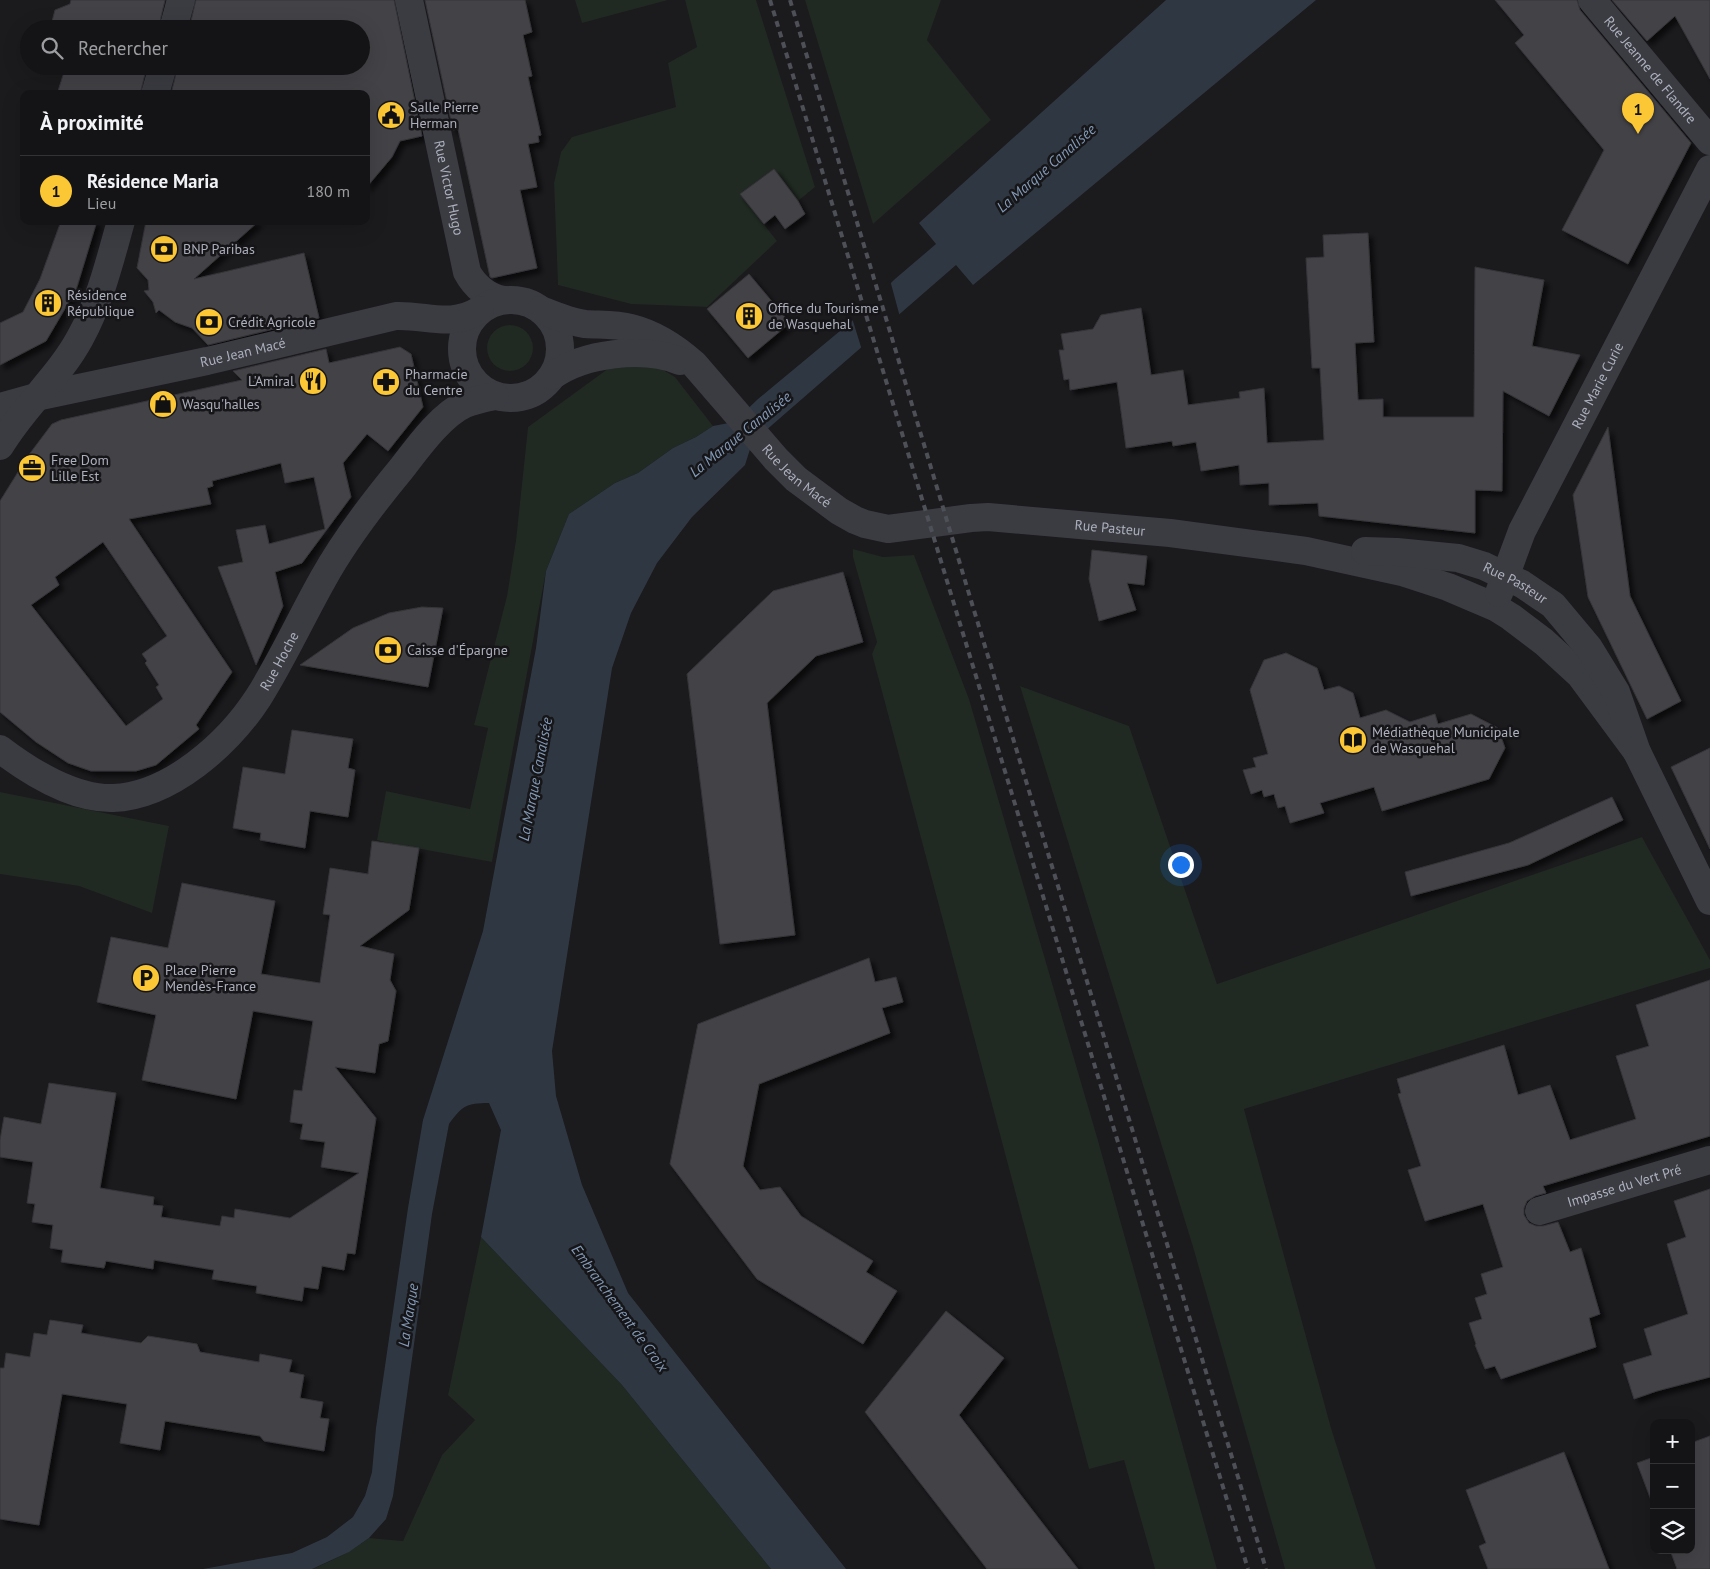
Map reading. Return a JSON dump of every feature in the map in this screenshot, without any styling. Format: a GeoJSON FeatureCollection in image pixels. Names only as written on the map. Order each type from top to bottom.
{"type":"FeatureCollection","features":[{"type":"Feature","properties":{"kind":"street"},"geometry":{"type":"LineString","coordinates":[[175,20],[181,0]]}},
{"type":"Feature","properties":{"kind":"street","name":"Rue Victor Hugo"},"geometry":{"type":"LineString","coordinates":[[409,0],[466,272],[479,289],[496,298],[492,305]]}},
{"type":"Feature","properties":{"kind":"street","name":"Rue Jeanne de Flandre"},"geometry":{"type":"LineString","coordinates":[[1592,0],[1710,141]]}},
{"type":"Feature","properties":{"kind":"street"},"geometry":{"type":"LineString","coordinates":[[156,90],[160,75]]}},
{"type":"Feature","properties":{"kind":"street","name":"Rue Marie Curie"},"geometry":{"type":"LineString","coordinates":[[1494,607],[1522,531],[1710,169]]}},
{"type":"Feature","properties":{"kind":"street"},"geometry":{"type":"LineString","coordinates":[[0,407],[36,397],[58,384],[63,365],[84,329],[108,265],[119,225]]}},
{"type":"Feature","properties":{"kind":"street"},"geometry":{"type":"LineString","coordinates":[[511,300],[527,302],[542,310],[552,322],[559,337],[559,362],[552,376],[541,388],[527,396],[510,399],[495,396],[480,388],[469,376],[463,361],[462,345],[466,329],[492,305],[511,300]]}},
{"type":"Feature","properties":{"kind":"street","name":"Rue Jean Macé"},"geometry":{"type":"LineString","coordinates":[[58,384],[207,361],[396,316],[420,316],[450,320],[469,317],[492,305]]}},
{"type":"Feature","properties":{"kind":"street","name":"Rue Jean Macé"},"geometry":{"type":"LineString","coordinates":[[542,310],[575,322],[630,328],[648,334],[681,353],[715,388],[776,459],[809,490],[864,524],[888,529],[913,527]]}},
{"type":"Feature","properties":{"kind":"street","name":"Rue Jean Macé"},"geometry":{"type":"LineString","coordinates":[[552,376],[560,370],[585,361],[615,354],[638,353],[659,355],[677,360],[690,366],[715,388]]}},
{"type":"Feature","properties":{"kind":"street","name":"Rue Hoche"},"geometry":{"type":"LineString","coordinates":[[0,749],[36,774],[58,786],[112,798],[145,792],[188,770],[227,738],[247,714],[284,654],[319,585],[339,551],[360,520],[412,455],[436,427],[454,410],[464,404],[495,396]]}},
{"type":"Feature","properties":{"kind":"street"},"geometry":{"type":"LineString","coordinates":[[0,446],[15,422],[36,397]]}},
{"type":"Feature","properties":{"kind":"street","name":"Rue Pasteur"},"geometry":{"type":"LineString","coordinates":[[913,527],[971,518],[1007,518],[1170,533],[1306,550],[1402,572],[1448,587],[1494,607],[1535,633],[1580,675],[1636,752]]}},
{"type":"Feature","properties":{"kind":"street","name":"Rue Pasteur"},"geometry":{"type":"LineString","coordinates":[[1306,550],[1397,552],[1458,558],[1484,566],[1505,576],[1529,588],[1554,606],[1589,648],[1616,692],[1636,752],[1710,901]]}},
{"type":"Feature","properties":{"kind":"street","name":"Impasse du Vert Pré"},"geometry":{"type":"LineString","coordinates":[[1539,1210],[1710,1160]]}},
{"type":"Feature","properties":{"kind":"shaded area"},"geometry":{"type":"Polygon","coordinates":[[[575,0],[668,0],[582,23],[575,0]]]}},
{"type":"Feature","properties":{"kind":"shaded area"},"geometry":{"type":"Polygon","coordinates":[[[685,0],[756,0],[815,187],[798,201],[774,169],[740,194],[777,241],[707,307],[631,304],[558,285],[554,183],[561,152],[572,137],[676,107],[668,63],[697,47],[685,0]]]}},
{"type":"Feature","properties":{"kind":"shaded area"},"geometry":{"type":"Polygon","coordinates":[[[805,0],[941,0],[927,40],[991,120],[873,224],[805,0]]]}},
{"type":"Feature","properties":{"kind":"shaded area"},"geometry":{"type":"Polygon","coordinates":[[[505,325],[515,325],[529,335],[533,348],[529,361],[523,367],[515,371],[505,371],[491,361],[487,353],[487,343],[497,329],[505,325]]]}},
{"type":"Feature","properties":{"kind":"shaded area"},"geometry":{"type":"Polygon","coordinates":[[[655,365],[675,377],[713,426],[673,448],[638,473],[615,483],[569,514],[546,571],[492,862],[377,840],[386,791],[470,809],[488,728],[474,725],[507,596],[516,540],[528,427],[609,368],[655,365]]]}},
{"type":"Feature","properties":{"kind":"shaded area"},"geometry":{"type":"Polygon","coordinates":[[[853,549],[883,557],[914,555],[969,699],[1097,1137],[1217,1569],[1155,1569],[1124,1460],[1089,1469],[872,654],[877,642],[853,557],[853,549]]]}},
{"type":"Feature","properties":{"kind":"shaded area"},"geometry":{"type":"Polygon","coordinates":[[[1020,686],[1129,726],[1217,984],[1642,837],[1710,960],[1710,968],[1244,1109],[1331,1428],[1376,1569],[1285,1569],[1193,1247],[1020,686]]]}},
{"type":"Feature","properties":{"kind":"shaded area"},"geometry":{"type":"Polygon","coordinates":[[[0,792],[169,826],[152,913],[79,886],[0,874],[0,792]]]}},
{"type":"Feature","properties":{"kind":"shaded area"},"geometry":{"type":"Polygon","coordinates":[[[481,1237],[622,1385],[771,1569],[312,1569],[342,1555],[369,1538],[403,1541],[442,1455],[475,1420],[448,1395],[481,1237]]]}},
{"type":"Feature","properties":{"kind":"water"},"geometry":{"type":"Polygon","coordinates":[[[1166,0],[1316,0],[973,285],[956,265],[757,438],[752,443],[745,465],[692,517],[657,563],[631,613],[612,668],[552,1051],[556,1096],[582,1185],[628,1293],[846,1569],[771,1569],[622,1385],[481,1237],[501,1130],[489,1103],[470,1105],[461,1109],[449,1124],[432,1214],[393,1496],[386,1519],[369,1538],[349,1552],[312,1569],[203,1569],[292,1553],[327,1537],[353,1517],[365,1496],[372,1472],[376,1428],[408,1208],[423,1120],[483,931],[536,648],[546,571],[569,514],[615,483],[638,473],[673,448],[713,426],[734,422],[758,399],[852,321],[895,279],[936,244],[919,223],[1166,0]]]}},
{"type":"Feature","properties":{"kind":"pier"},"geometry":{"type":"Polygon","coordinates":[[[890,280],[900,317],[862,350],[852,318],[890,280]]]}},
{"type":"Feature","properties":{"kind":"building"},"geometry":{"type":"Polygon","coordinates":[[[71,0],[165,0],[160,20],[52,20],[55,10],[70,4],[71,0]]]}},
{"type":"Feature","properties":{"kind":"building","name":"Salle Pierre Herman"},"geometry":{"type":"Polygon","coordinates":[[[196,0],[394,0],[422,136],[400,141],[392,157],[370,183],[370,90],[172,90],[176,75],[370,75],[370,20],[191,20],[196,0]]]}},
{"type":"Feature","properties":{"kind":"building"},"geometry":{"type":"Polygon","coordinates":[[[425,0],[525,0],[532,32],[523,35],[532,76],[528,77],[541,135],[538,136],[539,142],[528,144],[537,187],[520,190],[537,268],[490,277],[458,129],[453,130],[425,0]]]}},
{"type":"Feature","properties":{"kind":"building"},"geometry":{"type":"Polygon","coordinates":[[[1495,0],[1577,0],[1580,10],[1691,143],[1628,264],[1562,230],[1604,150],[1515,43],[1524,35],[1495,0]]]}},
{"type":"Feature","properties":{"kind":"building"},"geometry":{"type":"Polygon","coordinates":[[[1612,0],[1710,0],[1710,79],[1675,16],[1647,41],[1612,0]]]}},
{"type":"Feature","properties":{"kind":"building"},"geometry":{"type":"Polygon","coordinates":[[[63,75],[145,75],[141,90],[58,90],[63,75]]]}},
{"type":"Feature","properties":{"kind":"building"},"geometry":{"type":"Polygon","coordinates":[[[774,169],[798,201],[805,214],[785,229],[775,215],[764,224],[740,194],[774,169]]]}},
{"type":"Feature","properties":{"kind":"building","name":"Résidence République"},"geometry":{"type":"Polygon","coordinates":[[[60,225],[96,225],[76,290],[46,341],[0,365],[0,323],[23,312],[40,279],[60,225]]]}},
{"type":"Feature","properties":{"kind":"building"},"geometry":{"type":"Polygon","coordinates":[[[145,225],[255,225],[194,279],[304,253],[319,318],[208,345],[192,328],[175,322],[159,310],[156,313],[153,302],[144,291],[149,290],[148,280],[137,268],[145,225]]]}},
{"type":"Feature","properties":{"kind":"building"},"geometry":{"type":"Polygon","coordinates":[[[1368,233],[1374,342],[1355,343],[1358,400],[1383,399],[1383,417],[1474,417],[1475,267],[1544,280],[1532,346],[1580,355],[1549,416],[1503,391],[1502,491],[1475,490],[1475,533],[1319,516],[1318,503],[1269,505],[1269,483],[1240,485],[1239,465],[1201,471],[1196,442],[1173,446],[1172,441],[1126,448],[1117,382],[1070,390],[1069,379],[1064,380],[1059,350],[1064,350],[1061,334],[1093,329],[1101,315],[1141,308],[1151,375],[1183,370],[1188,405],[1240,398],[1239,392],[1264,388],[1267,443],[1324,440],[1320,368],[1312,368],[1306,258],[1324,257],[1323,235],[1368,233]]]}},
{"type":"Feature","properties":{"kind":"building","name":"Office du Tourisme de Wasquehal"},"geometry":{"type":"Polygon","coordinates":[[[749,274],[790,323],[748,358],[707,309],[749,274]]]}},
{"type":"Feature","properties":{"kind":"building"},"geometry":{"type":"Polygon","coordinates":[[[400,347],[411,354],[423,407],[388,451],[367,434],[343,463],[351,497],[302,563],[275,572],[283,606],[256,665],[218,567],[243,562],[236,530],[265,525],[269,544],[325,529],[314,477],[285,483],[281,463],[212,481],[213,486],[207,488],[211,504],[129,519],[232,672],[196,725],[199,729],[156,765],[136,771],[91,771],[68,763],[36,742],[0,712],[0,501],[28,456],[52,424],[61,420],[242,380],[233,371],[326,349],[329,363],[400,347]],[[103,542],[55,577],[59,585],[31,605],[126,726],[163,699],[156,687],[159,685],[145,663],[147,661],[142,654],[167,636],[103,542]]]}},
{"type":"Feature","properties":{"kind":"building"},"geometry":{"type":"Polygon","coordinates":[[[1608,427],[1630,596],[1681,701],[1647,719],[1588,597],[1573,495],[1608,427]]]}},
{"type":"Feature","properties":{"kind":"building"},"geometry":{"type":"Polygon","coordinates":[[[1092,550],[1147,556],[1144,585],[1127,583],[1136,610],[1099,621],[1089,579],[1092,550]]]}},
{"type":"Feature","properties":{"kind":"building"},"geometry":{"type":"Polygon","coordinates":[[[843,572],[863,642],[816,656],[767,703],[795,935],[720,944],[687,674],[773,591],[843,572]]]}},
{"type":"Feature","properties":{"kind":"building","name":"Caisse d'Épargne"},"geometry":{"type":"Polygon","coordinates":[[[422,607],[443,608],[428,687],[300,665],[353,628],[389,613],[422,607]]]}},
{"type":"Feature","properties":{"kind":"building"},"geometry":{"type":"Polygon","coordinates":[[[1286,653],[1317,668],[1324,690],[1339,686],[1353,693],[1360,718],[1386,710],[1410,722],[1435,714],[1438,724],[1471,714],[1498,728],[1505,748],[1489,779],[1382,811],[1374,787],[1320,803],[1324,813],[1290,823],[1285,806],[1278,808],[1274,794],[1264,797],[1262,790],[1251,794],[1243,770],[1256,767],[1253,758],[1268,754],[1250,690],[1264,660],[1286,653]]]}},
{"type":"Feature","properties":{"kind":"building"},"geometry":{"type":"Polygon","coordinates":[[[292,730],[353,739],[348,768],[355,770],[348,817],[310,811],[305,848],[260,840],[261,833],[233,828],[243,767],[285,774],[292,730]]]}},
{"type":"Feature","properties":{"kind":"building"},"geometry":{"type":"Polygon","coordinates":[[[1710,748],[1710,849],[1671,767],[1710,748]]]}},
{"type":"Feature","properties":{"kind":"building"},"geometry":{"type":"Polygon","coordinates":[[[1612,797],[1623,820],[1528,865],[1411,896],[1405,872],[1509,843],[1612,797]]]}},
{"type":"Feature","properties":{"kind":"building"},"geometry":{"type":"Polygon","coordinates":[[[372,841],[419,848],[409,910],[360,946],[394,954],[390,980],[396,991],[388,1041],[379,1044],[375,1073],[335,1067],[376,1118],[355,1254],[347,1253],[344,1270],[322,1266],[318,1289],[304,1287],[302,1301],[256,1293],[257,1286],[212,1279],[214,1270],[154,1260],[153,1269],[106,1261],[104,1268],[61,1262],[63,1250],[50,1248],[53,1225],[32,1222],[35,1204],[27,1203],[33,1162],[0,1157],[0,1140],[4,1117],[41,1124],[49,1083],[116,1093],[100,1188],[154,1197],[153,1205],[163,1206],[161,1217],[220,1226],[222,1216],[234,1218],[235,1209],[290,1218],[359,1173],[321,1167],[325,1142],[300,1139],[303,1124],[290,1122],[294,1090],[302,1091],[313,1021],[253,1011],[236,1099],[142,1080],[156,1015],[97,1002],[111,937],[168,948],[182,883],[275,901],[261,974],[320,983],[330,915],[323,914],[330,868],[368,874],[372,841]]]}},
{"type":"Feature","properties":{"kind":"building"},"geometry":{"type":"Polygon","coordinates":[[[869,958],[875,982],[896,977],[903,1002],[882,1008],[890,1033],[759,1084],[743,1166],[760,1190],[780,1187],[801,1216],[873,1261],[866,1272],[897,1291],[863,1344],[757,1279],[670,1164],[698,1024],[869,958]]]}},
{"type":"Feature","properties":{"kind":"building"},"geometry":{"type":"Polygon","coordinates":[[[1710,980],[1710,1136],[1543,1186],[1546,1193],[1535,1196],[1527,1201],[1524,1215],[1529,1223],[1543,1226],[1558,1222],[1570,1252],[1581,1248],[1600,1314],[1589,1318],[1596,1347],[1501,1379],[1495,1366],[1485,1369],[1475,1345],[1469,1323],[1482,1319],[1475,1298],[1487,1294],[1481,1274],[1503,1267],[1483,1204],[1425,1221],[1408,1170],[1421,1166],[1398,1094],[1401,1093],[1397,1079],[1504,1045],[1518,1095],[1550,1085],[1570,1140],[1636,1119],[1616,1056],[1649,1046],[1636,1005],[1710,980]]]}},
{"type":"Feature","properties":{"kind":"building"},"geometry":{"type":"Polygon","coordinates":[[[1710,1189],[1710,1377],[1634,1399],[1623,1364],[1652,1355],[1644,1329],[1688,1314],[1667,1244],[1686,1237],[1674,1201],[1710,1189]]]}},
{"type":"Feature","properties":{"kind":"building"},"geometry":{"type":"Polygon","coordinates":[[[946,1311],[1004,1358],[959,1415],[1078,1569],[987,1569],[865,1412],[946,1311]]]}},
{"type":"Feature","properties":{"kind":"building"},"geometry":{"type":"Polygon","coordinates":[[[50,1320],[83,1325],[81,1333],[141,1343],[148,1336],[197,1344],[200,1352],[259,1362],[260,1354],[292,1360],[289,1372],[304,1375],[300,1398],[323,1402],[320,1418],[329,1419],[324,1451],[264,1441],[260,1436],[165,1421],[160,1450],[120,1443],[127,1404],[62,1394],[39,1525],[0,1519],[0,1368],[4,1368],[6,1353],[30,1357],[34,1333],[47,1335],[50,1320]]]}},
{"type":"Feature","properties":{"kind":"building"},"geometry":{"type":"Polygon","coordinates":[[[1710,1436],[1710,1569],[1677,1569],[1671,1554],[1695,1554],[1695,1442],[1710,1436]]]}},
{"type":"Feature","properties":{"kind":"building"},"geometry":{"type":"Polygon","coordinates":[[[1564,1452],[1609,1569],[1488,1569],[1479,1546],[1486,1543],[1466,1490],[1564,1452]]]}},
{"type":"Feature","properties":{"kind":"building"},"geometry":{"type":"Polygon","coordinates":[[[1650,1458],[1650,1497],[1637,1463],[1650,1458]]]}},
{"type":"Feature","properties":{"kind":"railway"},"geometry":{"type":"LineString","coordinates":[[770,0],[1248,1569]]}},
{"type":"Feature","properties":{"kind":"railway"},"geometry":{"type":"LineString","coordinates":[[790,0],[1266,1569]]}},
{"type":"Feature","properties":{"kind":"place","name":"Salle Pierre Herman"},"geometry":{"type":"Point","coordinates":[391,115]}},
{"type":"Feature","properties":{"kind":"place","name":"Résidence Maria"},"geometry":{"type":"Point","coordinates":[1638,134]}},
{"type":"Feature","properties":{"kind":"place","name":"BNP Paribas"},"geometry":{"type":"Point","coordinates":[164,249]}},
{"type":"Feature","properties":{"kind":"place","name":"Résidence République"},"geometry":{"type":"Point","coordinates":[48,303]}},
{"type":"Feature","properties":{"kind":"place","name":"Office du Tourisme de Wasquehal"},"geometry":{"type":"Point","coordinates":[749,316]}},
{"type":"Feature","properties":{"kind":"place","name":"Crédit Agricole"},"geometry":{"type":"Point","coordinates":[209,322]}},
{"type":"Feature","properties":{"kind":"place","name":"L'Amiral"},"geometry":{"type":"Point","coordinates":[313,381]}},
{"type":"Feature","properties":{"kind":"place","name":"Pharmacie du Centre"},"geometry":{"type":"Point","coordinates":[386,382]}},
{"type":"Feature","properties":{"kind":"place","name":"Wasqu'halles"},"geometry":{"type":"Point","coordinates":[163,404]}},
{"type":"Feature","properties":{"kind":"place","name":"Free Dom Lille Est"},"geometry":{"type":"Point","coordinates":[32,468]}},
{"type":"Feature","properties":{"kind":"place","name":"Caisse d'Épargne"},"geometry":{"type":"Point","coordinates":[388,650]}},
{"type":"Feature","properties":{"kind":"place","name":"Médiathèque Municipale de Wasquehal"},"geometry":{"type":"Point","coordinates":[1353,740]}},
{"type":"Feature","properties":{"kind":"place","name":"Place Pierre Mendès-France"},"geometry":{"type":"Point","coordinates":[146,978]}},
{"type":"Feature","properties":{"kind":"water label","name":"La Marque Canalisée"},"geometry":{"type":"Point","coordinates":[1046,168]}},
{"type":"Feature","properties":{"kind":"water label","name":"La Marque Canalisée"},"geometry":{"type":"Point","coordinates":[740,434]}},
{"type":"Feature","properties":{"kind":"water label","name":"La Marque Canalisée"},"geometry":{"type":"Point","coordinates":[535,779]}},
{"type":"Feature","properties":{"kind":"water label","name":"Embranchement de Croix"},"geometry":{"type":"Point","coordinates":[620,1308]}},
{"type":"Feature","properties":{"kind":"water label","name":"La Marque"},"geometry":{"type":"Point","coordinates":[408,1315]}}]}
